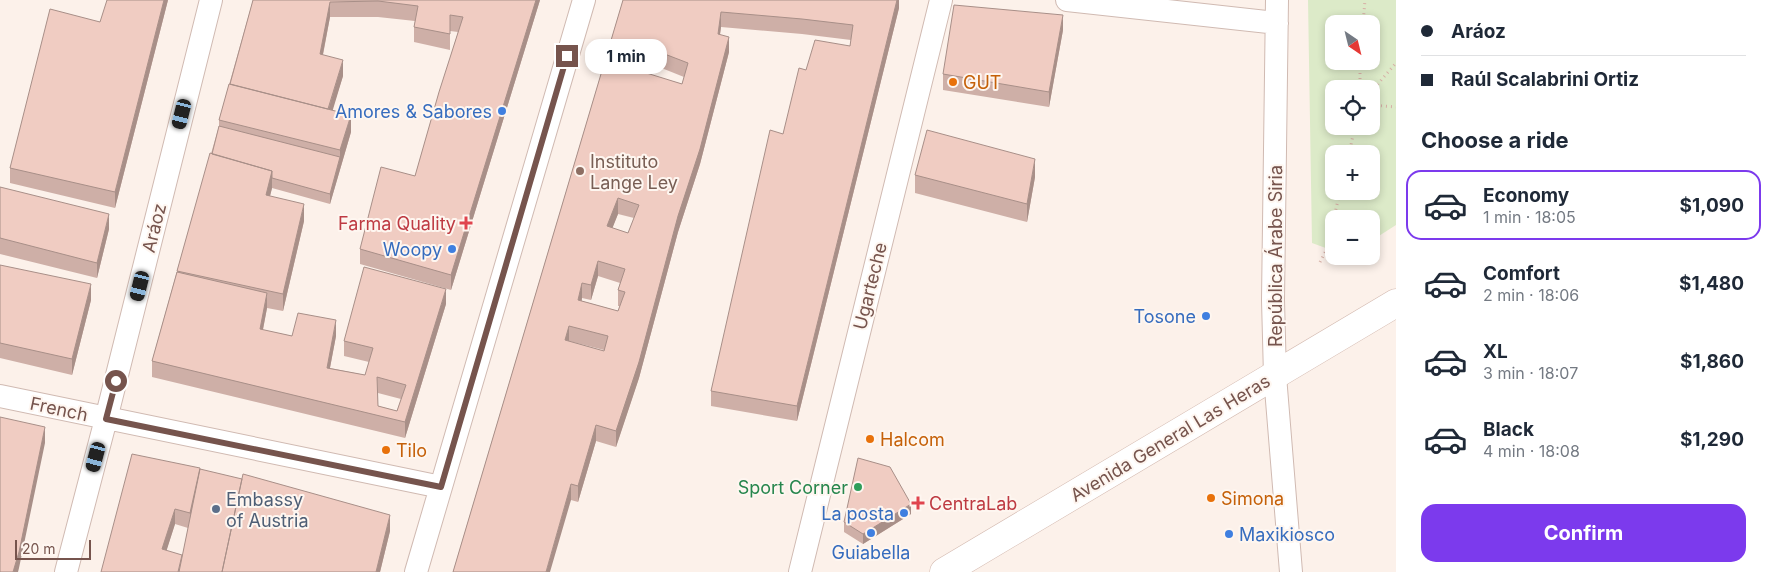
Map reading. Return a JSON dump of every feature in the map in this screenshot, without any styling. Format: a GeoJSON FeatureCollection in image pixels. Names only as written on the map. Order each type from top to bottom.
{"type":"FeatureCollection","features":[{"type":"Feature","properties":{"kind":"main road","name":"Avenida General Las Heras"},"geometry":{"type":"LineString","coordinates":[[944,572],[1396,303]]}},
{"type":"Feature","properties":{"kind":"street","name":"Aráoz"},"geometry":{"type":"LineString","coordinates":[[66,572],[211,0]]}},
{"type":"Feature","properties":{"kind":"street"},"geometry":{"type":"LineString","coordinates":[[416,572],[584,0]]}},
{"type":"Feature","properties":{"kind":"street","name":"Ugarteche"},"geometry":{"type":"LineString","coordinates":[[800,572],[941,0]]}},
{"type":"Feature","properties":{"kind":"street"},"geometry":{"type":"LineString","coordinates":[[1067,0],[1277,23]]}},
{"type":"Feature","properties":{"kind":"street","name":"República Árabe Siria"},"geometry":{"type":"LineString","coordinates":[[1277,0],[1273,300],[1275,376],[1292,572]]}},
{"type":"Feature","properties":{"kind":"street","name":"French"},"geometry":{"type":"LineString","coordinates":[[0,396],[441,487]]}},
{"type":"Feature","properties":{"kind":"path"},"geometry":{"type":"LineString","coordinates":[[1364,15],[1365,0]]}},
{"type":"Feature","properties":{"kind":"path"},"geometry":{"type":"LineString","coordinates":[[1380,82],[1396,63]]}},
{"type":"Feature","properties":{"kind":"path"},"geometry":{"type":"LineString","coordinates":[[1380,106],[1396,107]]}},
{"type":"Feature","properties":{"kind":"path"},"geometry":{"type":"LineString","coordinates":[[1320,262],[1327,248],[1338,200]]}},
{"type":"Feature","properties":{"kind":"green space"},"geometry":{"type":"Polygon","coordinates":[[[1308,0],[1396,0],[1396,225],[1380,235],[1380,210],[1325,210],[1325,248],[1312,243],[1308,0]]]}},
{"type":"Feature","properties":{"kind":"building"},"geometry":{"type":"Polygon","coordinates":[[[107,0],[164,0],[115,192],[10,168],[50,9],[100,22],[107,0]]]}},
{"type":"Feature","properties":{"kind":"building"},"geometry":{"type":"Polygon","coordinates":[[[253,0],[536,0],[451,275],[360,249],[381,167],[415,176],[463,17],[450,15],[450,34],[414,27],[418,6],[378,1],[330,2],[320,54],[343,60],[328,109],[230,84],[253,0]]]}},
{"type":"Feature","properties":{"kind":"building"},"geometry":{"type":"Polygon","coordinates":[[[623,0],[897,0],[797,406],[711,391],[770,130],[783,134],[799,68],[806,70],[815,40],[850,46],[853,25],[721,12],[718,34],[729,37],[700,149],[678,216],[639,362],[616,431],[596,425],[578,486],[571,484],[546,572],[453,572],[623,0]],[[649,48],[640,71],[682,84],[688,63],[649,48]],[[618,198],[607,226],[628,233],[639,205],[618,198]],[[598,261],[591,285],[582,283],[578,300],[618,311],[625,292],[618,290],[625,269],[598,261]],[[569,326],[565,340],[604,351],[608,336],[569,326]]]}},
{"type":"Feature","properties":{"kind":"building"},"geometry":{"type":"Polygon","coordinates":[[[954,5],[1063,15],[1049,92],[943,74],[954,5]]]}},
{"type":"Feature","properties":{"kind":"building"},"geometry":{"type":"Polygon","coordinates":[[[229,84],[351,115],[340,150],[219,120],[229,84]]]}},
{"type":"Feature","properties":{"kind":"building"},"geometry":{"type":"Polygon","coordinates":[[[219,126],[340,157],[330,194],[272,178],[272,171],[212,154],[219,126]]]}},
{"type":"Feature","properties":{"kind":"building"},"geometry":{"type":"Polygon","coordinates":[[[927,130],[1035,159],[1027,204],[915,175],[927,130]]]}},
{"type":"Feature","properties":{"kind":"building"},"geometry":{"type":"Polygon","coordinates":[[[210,153],[272,171],[266,195],[304,204],[283,294],[177,271],[210,153]]]}},
{"type":"Feature","properties":{"kind":"building"},"geometry":{"type":"Polygon","coordinates":[[[0,187],[109,214],[97,263],[0,238],[0,187]]]}},
{"type":"Feature","properties":{"kind":"building"},"geometry":{"type":"Polygon","coordinates":[[[0,265],[91,284],[72,359],[0,343],[0,265]]]}},
{"type":"Feature","properties":{"kind":"building"},"geometry":{"type":"Polygon","coordinates":[[[364,267],[446,289],[405,422],[152,361],[177,272],[267,293],[260,329],[292,336],[298,313],[336,320],[327,368],[365,375],[373,348],[344,341],[364,267]],[[377,377],[378,406],[397,411],[406,385],[377,377]]]}},
{"type":"Feature","properties":{"kind":"building"},"geometry":{"type":"Polygon","coordinates":[[[0,417],[45,427],[19,552],[13,572],[0,572],[0,417]]]}},
{"type":"Feature","properties":{"kind":"building"},"geometry":{"type":"Polygon","coordinates":[[[132,454],[200,468],[190,513],[175,509],[162,549],[182,555],[178,572],[101,572],[132,454]]]}},
{"type":"Feature","properties":{"kind":"building"},"geometry":{"type":"Polygon","coordinates":[[[858,458],[890,467],[911,504],[863,534],[844,522],[858,458]]]}},
{"type":"Feature","properties":{"kind":"building","name":"Embassy of Austria"},"geometry":{"type":"Polygon","coordinates":[[[200,469],[242,479],[222,572],[179,572],[200,469]]]}},
{"type":"Feature","properties":{"kind":"building"},"geometry":{"type":"Polygon","coordinates":[[[243,474],[390,515],[376,572],[222,572],[243,474]]]}},
{"type":"Feature","properties":{"kind":"place","name":"GUT"},"geometry":{"type":"Point","coordinates":[953,82]}},
{"type":"Feature","properties":{"kind":"place","name":"Amores & Sabores"},"geometry":{"type":"Point","coordinates":[502,111]}},
{"type":"Feature","properties":{"kind":"place","name":"Instituto Lange Ley"},"geometry":{"type":"Point","coordinates":[580,171]}},
{"type":"Feature","properties":{"kind":"place","name":"Farma Quality"},"geometry":{"type":"Point","coordinates":[466,223]}},
{"type":"Feature","properties":{"kind":"place","name":"Woopy"},"geometry":{"type":"Point","coordinates":[452,249]}},
{"type":"Feature","properties":{"kind":"place","name":"Tosone"},"geometry":{"type":"Point","coordinates":[1206,316]}},
{"type":"Feature","properties":{"kind":"place","name":"Halcom"},"geometry":{"type":"Point","coordinates":[870,439]}},
{"type":"Feature","properties":{"kind":"place","name":"Tilo"},"geometry":{"type":"Point","coordinates":[386,450]}},
{"type":"Feature","properties":{"kind":"place","name":"Sport Corner"},"geometry":{"type":"Point","coordinates":[858,487]}},
{"type":"Feature","properties":{"kind":"place","name":"Simona"},"geometry":{"type":"Point","coordinates":[1211,498]}},
{"type":"Feature","properties":{"kind":"place","name":"CentraLab"},"geometry":{"type":"Point","coordinates":[918,503]}},
{"type":"Feature","properties":{"kind":"place","name":"Embassy of Austria"},"geometry":{"type":"Point","coordinates":[216,509]}},
{"type":"Feature","properties":{"kind":"place","name":"La posta"},"geometry":{"type":"Point","coordinates":[904,513]}},
{"type":"Feature","properties":{"kind":"place","name":"Guiabella"},"geometry":{"type":"Point","coordinates":[871,533]}},
{"type":"Feature","properties":{"kind":"place","name":"Maxikiosco"},"geometry":{"type":"Point","coordinates":[1229,534]}},
{"type":"Feature","properties":{"kind":"route"},"geometry":{"type":"LineString","coordinates":[[116,381],[106,419],[441,487],[567,56]]}}]}
